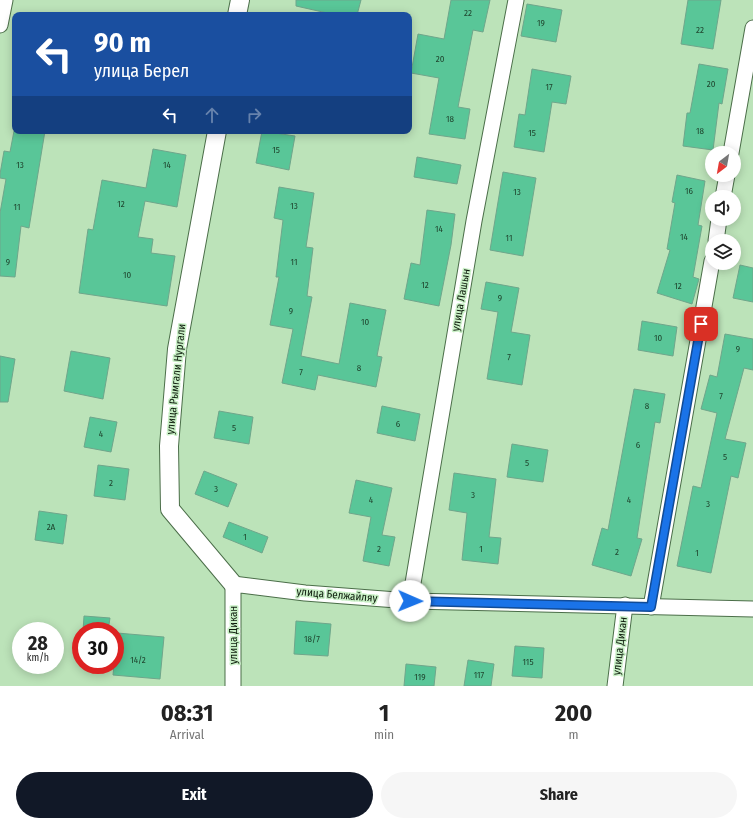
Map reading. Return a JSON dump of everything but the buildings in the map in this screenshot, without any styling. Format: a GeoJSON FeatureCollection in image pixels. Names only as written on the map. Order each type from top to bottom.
{"type":"FeatureCollection","features":[{"type":"Feature","properties":{"kind":"street"},"geometry":{"type":"LineString","coordinates":[[0,25],[5,0]]}},
{"type":"Feature","properties":{"kind":"street"},"geometry":{"type":"LineString","coordinates":[[238,12],[240,0]]}},
{"type":"Feature","properties":{"kind":"street","name":"улица Лашын"},"geometry":{"type":"LineString","coordinates":[[410,601],[474,221],[516,0]]}},
{"type":"Feature","properties":{"kind":"street"},"geometry":{"type":"LineString","coordinates":[[732,146],[753,28]]}},
{"type":"Feature","properties":{"kind":"street","name":"улица Рымгали Нургали"},"geometry":{"type":"LineString","coordinates":[[216,134],[177,349],[169,446],[170,508],[233,584]]}},
{"type":"Feature","properties":{"kind":"street"},"geometry":{"type":"LineString","coordinates":[[651,607],[710,270]]}},
{"type":"Feature","properties":{"kind":"street","name":"улица Белжайляу"},"geometry":{"type":"LineString","coordinates":[[233,584],[305,593],[410,601],[753,609]]}},
{"type":"Feature","properties":{"kind":"street","name":"улица Дикан"},"geometry":{"type":"LineString","coordinates":[[233,584],[233,686]]}},
{"type":"Feature","properties":{"kind":"street","name":"улица Дикан"},"geometry":{"type":"LineString","coordinates":[[615,686],[625,605]]}},
{"type":"Feature","properties":{"kind":"route"},"geometry":{"type":"LineString","coordinates":[[410,601],[625,605],[651,607],[701,324]]}}]}
